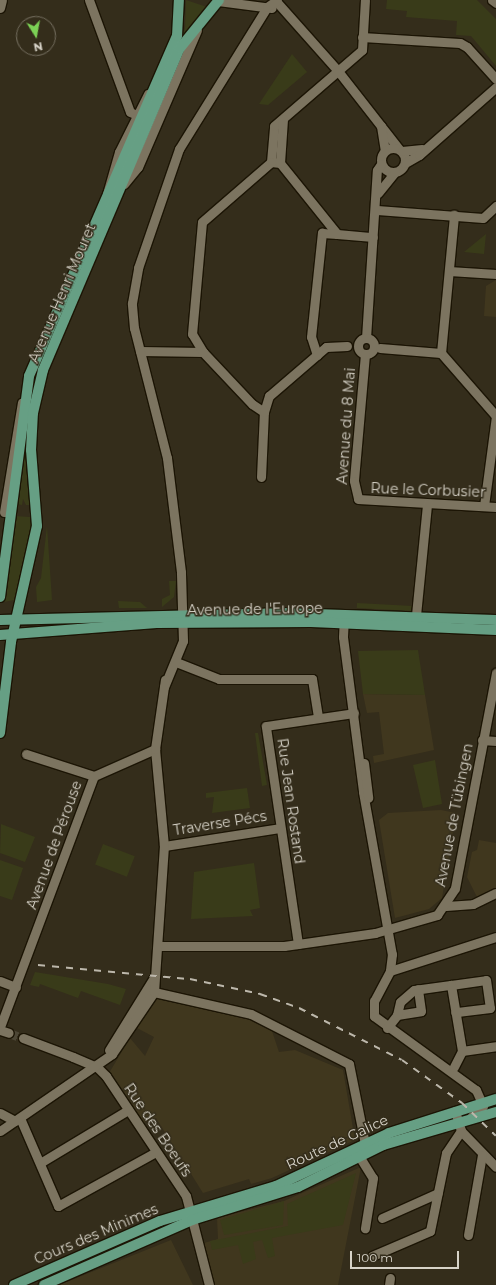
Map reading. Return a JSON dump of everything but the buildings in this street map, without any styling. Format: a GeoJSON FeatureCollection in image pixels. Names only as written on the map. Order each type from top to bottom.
{"type":"FeatureCollection","features":[{"type":"Feature","properties":{"kind":"main road","name":"Avenue Henri Mouret"},"geometry":{"type":"LineString","coordinates":[[0,733],[16,620],[37,526],[31,450],[36,396],[62,321],[123,185],[143,118],[177,36],[179,0]]}},
{"type":"Feature","properties":{"kind":"main road","name":"Avenue Henri Mouret"},"geometry":{"type":"LineString","coordinates":[[0,597],[24,398],[35,357],[143,118],[180,48],[218,0]]}},
{"type":"Feature","properties":{"kind":"main road","name":"Avenue de l'Europe"},"geometry":{"type":"LineString","coordinates":[[0,620],[344,618],[416,616],[496,620]]}},
{"type":"Feature","properties":{"kind":"main road","name":"Avenue de l'Europe"},"geometry":{"type":"LineString","coordinates":[[344,618],[496,630]]}},
{"type":"Feature","properties":{"kind":"main road","name":"Avenue de l'Europe"},"geometry":{"type":"LineString","coordinates":[[0,635],[67,627],[183,619]]}},
{"type":"Feature","properties":{"kind":"main road","name":"Route de Galice"},"geometry":{"type":"LineString","coordinates":[[191,1216],[276,1186],[365,1144],[455,1111],[496,1099]]}},
{"type":"Feature","properties":{"kind":"main road","name":"Route de Galice"},"geometry":{"type":"LineString","coordinates":[[191,1216],[298,1187],[359,1156],[496,1112]]}},
{"type":"Feature","properties":{"kind":"main road","name":"Cours des Minimes"},"geometry":{"type":"LineString","coordinates":[[14,1285],[154,1223],[191,1216]]}},
{"type":"Feature","properties":{"kind":"main road","name":"Cours des Minimes"},"geometry":{"type":"LineString","coordinates":[[44,1285],[191,1216]]}},
{"type":"Feature","properties":{"kind":"street"},"geometry":{"type":"LineString","coordinates":[[0,8],[2,0]]}},
{"type":"Feature","properties":{"kind":"street"},"geometry":{"type":"LineString","coordinates":[[89,0],[124,99],[130,112],[143,118]]}},
{"type":"Feature","properties":{"kind":"street"},"geometry":{"type":"LineString","coordinates":[[218,0],[285,11]]}},
{"type":"Feature","properties":{"kind":"street"},"geometry":{"type":"LineString","coordinates":[[164,686],[176,662],[183,641],[183,619],[167,458],[140,351],[132,303],[138,268],[163,191],[179,149],[267,7],[276,0],[380,122],[400,150],[405,162]]}},
{"type":"Feature","properties":{"kind":"street"},"geometry":{"type":"LineString","coordinates":[[264,412],[252,404],[203,352],[192,334],[202,222],[276,162],[283,119],[362,50],[365,0]]}},
{"type":"Feature","properties":{"kind":"street"},"geometry":{"type":"LineString","coordinates":[[492,0],[496,3]]}},
{"type":"Feature","properties":{"kind":"street"},"geometry":{"type":"LineString","coordinates":[[123,185],[138,167],[200,24]]}},
{"type":"Feature","properties":{"kind":"street"},"geometry":{"type":"LineString","coordinates":[[362,37],[460,43],[467,47],[496,80]]}},
{"type":"Feature","properties":{"kind":"street"},"geometry":{"type":"LineString","coordinates":[[378,192],[394,172],[405,162],[411,162],[422,149],[496,87]]}},
{"type":"Feature","properties":{"kind":"street"},"geometry":{"type":"LineString","coordinates":[[317,355],[311,337],[322,233],[373,237],[377,210],[377,170],[381,164],[385,150],[380,122]]}},
{"type":"Feature","properties":{"kind":"street"},"geometry":{"type":"LineString","coordinates":[[385,150],[422,149]]}},
{"type":"Feature","properties":{"kind":"street"},"geometry":{"type":"LineString","coordinates":[[276,162],[337,234]]}},
{"type":"Feature","properties":{"kind":"street"},"geometry":{"type":"LineString","coordinates":[[381,164],[394,172]]}},
{"type":"Feature","properties":{"kind":"street"},"geometry":{"type":"LineString","coordinates":[[377,210],[483,218],[496,206]]}},
{"type":"Feature","properties":{"kind":"street"},"geometry":{"type":"LineString","coordinates":[[441,353],[454,215]]}},
{"type":"Feature","properties":{"kind":"street","name":"Avenue du 8 Mai"},"geometry":{"type":"LineString","coordinates":[[358,499],[354,482],[365,354],[358,346],[366,338],[373,237]]}},
{"type":"Feature","properties":{"kind":"street"},"geometry":{"type":"LineString","coordinates":[[449,271],[496,274]]}},
{"type":"Feature","properties":{"kind":"street"},"geometry":{"type":"LineString","coordinates":[[261,477],[264,412],[269,396],[326,346],[347,346]]}},
{"type":"Feature","properties":{"kind":"street"},"geometry":{"type":"LineString","coordinates":[[380,348],[441,353],[496,416],[484,506]]}},
{"type":"Feature","properties":{"kind":"street"},"geometry":{"type":"LineString","coordinates":[[140,351],[203,352]]}},
{"type":"Feature","properties":{"kind":"street"},"geometry":{"type":"LineString","coordinates":[[4,512],[24,398]]}},
{"type":"Feature","properties":{"kind":"street","name":"Rue le Corbusier"},"geometry":{"type":"LineString","coordinates":[[358,499],[427,505],[496,507]]}},
{"type":"Feature","properties":{"kind":"street"},"geometry":{"type":"LineString","coordinates":[[416,616],[427,505]]}},
{"type":"Feature","properties":{"kind":"street"},"geometry":{"type":"LineString","coordinates":[[344,618],[359,751],[369,784],[368,815],[386,930],[390,938],[390,971],[373,1009],[378,1021],[452,1070],[476,1090],[483,1103],[482,1111],[462,1124],[446,1153],[428,1233],[372,1256]]}},
{"type":"Feature","properties":{"kind":"street"},"geometry":{"type":"LineString","coordinates":[[0,1131],[97,1067],[110,1055],[154,992],[153,979],[158,946],[164,846],[155,749],[164,686],[183,619]]}},
{"type":"Feature","properties":{"kind":"street"},"geometry":{"type":"LineString","coordinates":[[176,662],[219,679],[312,679],[318,718]]}},
{"type":"Feature","properties":{"kind":"street","name":"Avenue de Tübingen"},"geometry":{"type":"LineString","coordinates":[[158,946],[244,948],[298,944],[386,930],[428,919],[446,906],[455,888],[482,740],[496,673]]}},
{"type":"Feature","properties":{"kind":"street","name":"Rue Jean Rostand"},"geometry":{"type":"LineString","coordinates":[[298,944],[266,726],[354,713]]}},
{"type":"Feature","properties":{"kind":"street"},"geometry":{"type":"LineString","coordinates":[[482,740],[496,741]]}},
{"type":"Feature","properties":{"kind":"street","name":"Avenue de Pérouse"},"geometry":{"type":"LineString","coordinates":[[0,1029],[94,776],[155,749]]}},
{"type":"Feature","properties":{"kind":"street"},"geometry":{"type":"LineString","coordinates":[[26,754],[94,776]]}},
{"type":"Feature","properties":{"kind":"street","name":"Traverse Pécs"},"geometry":{"type":"LineString","coordinates":[[164,846],[280,828]]}},
{"type":"Feature","properties":{"kind":"street"},"geometry":{"type":"LineString","coordinates":[[446,906],[473,904],[496,893]]}},
{"type":"Feature","properties":{"kind":"street"},"geometry":{"type":"LineString","coordinates":[[390,971],[496,937]]}},
{"type":"Feature","properties":{"kind":"street"},"geometry":{"type":"LineString","coordinates":[[110,1055],[108,1051],[117,1035],[153,979]]}},
{"type":"Feature","properties":{"kind":"street"},"geometry":{"type":"LineString","coordinates":[[387,1028],[397,1015],[400,1002],[418,989],[486,980],[490,1008],[456,1012]]}},
{"type":"Feature","properties":{"kind":"street"},"geometry":{"type":"LineString","coordinates":[[0,981],[16,986]]}},
{"type":"Feature","properties":{"kind":"street"},"geometry":{"type":"LineString","coordinates":[[451,985],[462,1051],[454,1067]]}},
{"type":"Feature","properties":{"kind":"street"},"geometry":{"type":"LineString","coordinates":[[397,1015],[421,1012],[418,989]]}},
{"type":"Feature","properties":{"kind":"street"},"geometry":{"type":"LineString","coordinates":[[154,992],[251,1014],[349,1064],[365,1144]]}},
{"type":"Feature","properties":{"kind":"street"},"geometry":{"type":"LineString","coordinates":[[0,1029],[9,1033]]}},
{"type":"Feature","properties":{"kind":"street"},"geometry":{"type":"LineString","coordinates":[[23,1038],[97,1067]]}},
{"type":"Feature","properties":{"kind":"street"},"geometry":{"type":"LineString","coordinates":[[462,1051],[496,1046]]}},
{"type":"Feature","properties":{"kind":"street","name":"Rue des Boeufs"},"geometry":{"type":"LineString","coordinates":[[97,1067],[186,1196],[209,1285]]}},
{"type":"Feature","properties":{"kind":"street"},"geometry":{"type":"LineString","coordinates":[[40,1163],[128,1110]]}},
{"type":"Feature","properties":{"kind":"street"},"geometry":{"type":"LineString","coordinates":[[455,1111],[482,1155],[496,1167]]}},
{"type":"Feature","properties":{"kind":"street"},"geometry":{"type":"LineString","coordinates":[[0,1113],[18,1119],[40,1163],[58,1206],[156,1152]]}},
{"type":"Feature","properties":{"kind":"street"},"geometry":{"type":"LineString","coordinates":[[468,1234],[482,1155]]}},
{"type":"Feature","properties":{"kind":"street"},"geometry":{"type":"LineString","coordinates":[[359,1156],[373,1178],[365,1228]]}},
{"type":"Feature","properties":{"kind":"street"},"geometry":{"type":"LineString","coordinates":[[382,1218],[438,1193]]}},
{"type":"Feature","properties":{"kind":"shaded area"},"geometry":{"type":"Polygon","coordinates":[[[496,280],[496,317],[484,316],[486,286],[496,280]]]}},
{"type":"Feature","properties":{"kind":"shaded area"},"geometry":{"type":"Polygon","coordinates":[[[363,694],[425,695],[434,750],[374,763],[373,756],[384,754],[379,712],[367,713],[363,694]]]}},
{"type":"Feature","properties":{"kind":"shaded area"},"geometry":{"type":"Polygon","coordinates":[[[441,810],[456,813],[442,898],[429,909],[395,918],[379,820],[388,813],[441,810]]]}},
{"type":"Feature","properties":{"kind":"shaded area"},"geometry":{"type":"Polygon","coordinates":[[[479,840],[496,843],[496,889],[478,899],[467,877],[472,852],[477,850],[479,840]]]}},
{"type":"Feature","properties":{"kind":"shaded area"},"geometry":{"type":"Polygon","coordinates":[[[156,999],[254,1018],[271,1028],[279,1052],[295,1050],[343,1070],[355,1140],[272,1178],[251,1184],[249,1179],[203,1193],[156,1118],[141,1124],[109,1073],[130,1038],[145,1056],[154,1037],[137,1028],[156,999]]]}},
{"type":"Feature","properties":{"kind":"shaded area"},"geometry":{"type":"Polygon","coordinates":[[[361,1167],[338,1285],[209,1285],[197,1245],[218,1239],[217,1218],[284,1201],[361,1167]]]}},
{"type":"Feature","properties":{"kind":"shaded area"},"geometry":{"type":"Polygon","coordinates":[[[171,1240],[193,1285],[59,1285],[69,1281],[171,1240]]]}},
{"type":"Feature","properties":{"kind":"green space"},"geometry":{"type":"Polygon","coordinates":[[[186,0],[210,8],[182,40],[185,28],[186,0]]]}},
{"type":"Feature","properties":{"kind":"green space"},"geometry":{"type":"Polygon","coordinates":[[[387,0],[477,0],[496,19],[496,66],[471,36],[456,35],[457,21],[406,17],[407,11],[386,9],[387,0]]]}},
{"type":"Feature","properties":{"kind":"green space"},"geometry":{"type":"Polygon","coordinates":[[[292,54],[307,72],[268,105],[259,104],[292,54]]]}},
{"type":"Feature","properties":{"kind":"green space"},"geometry":{"type":"Polygon","coordinates":[[[140,132],[36,382],[31,505],[26,505],[23,499],[22,505],[17,504],[36,372],[140,132]]]}},
{"type":"Feature","properties":{"kind":"green space"},"geometry":{"type":"Polygon","coordinates":[[[486,234],[484,254],[464,252],[486,234]]]}},
{"type":"Feature","properties":{"kind":"green space"},"geometry":{"type":"Polygon","coordinates":[[[15,516],[30,517],[32,530],[14,600],[4,602],[15,516]]]}},
{"type":"Feature","properties":{"kind":"green space"},"geometry":{"type":"Polygon","coordinates":[[[47,526],[52,600],[37,602],[36,587],[41,578],[47,526]]]}},
{"type":"Feature","properties":{"kind":"green space"},"geometry":{"type":"Polygon","coordinates":[[[169,581],[176,581],[174,597],[162,607],[162,599],[170,595],[169,581]]]}},
{"type":"Feature","properties":{"kind":"green space"},"geometry":{"type":"Polygon","coordinates":[[[118,601],[140,602],[147,608],[119,608],[118,601]]]}},
{"type":"Feature","properties":{"kind":"green space"},"geometry":{"type":"Polygon","coordinates":[[[357,603],[413,606],[413,611],[357,608],[357,603]]]}},
{"type":"Feature","properties":{"kind":"green space"},"geometry":{"type":"Polygon","coordinates":[[[418,650],[425,695],[363,694],[358,651],[418,650]]]}},
{"type":"Feature","properties":{"kind":"green space"},"geometry":{"type":"Polygon","coordinates":[[[255,733],[258,733],[267,785],[262,786],[255,733]]]}},
{"type":"Feature","properties":{"kind":"green space"},"geometry":{"type":"Polygon","coordinates":[[[435,760],[442,804],[423,808],[413,765],[435,760]]]}},
{"type":"Feature","properties":{"kind":"green space"},"geometry":{"type":"Polygon","coordinates":[[[247,788],[250,808],[212,813],[214,797],[206,798],[206,793],[247,788]]]}},
{"type":"Feature","properties":{"kind":"green space"},"geometry":{"type":"Polygon","coordinates":[[[1,824],[35,837],[25,862],[0,853],[1,824]]]}},
{"type":"Feature","properties":{"kind":"green space"},"geometry":{"type":"Polygon","coordinates":[[[103,844],[135,856],[127,877],[95,865],[103,844]]]}},
{"type":"Feature","properties":{"kind":"green space"},"geometry":{"type":"Polygon","coordinates":[[[0,860],[23,868],[12,900],[0,896],[0,860]]]}},
{"type":"Feature","properties":{"kind":"green space"},"geometry":{"type":"Polygon","coordinates":[[[254,863],[260,908],[250,910],[253,916],[191,919],[194,872],[254,863]]]}},
{"type":"Feature","properties":{"kind":"green space"},"geometry":{"type":"Polygon","coordinates":[[[35,972],[108,984],[126,989],[120,1005],[81,991],[78,998],[40,984],[39,987],[30,985],[35,972]]]}},
{"type":"Feature","properties":{"kind":"green space"},"geometry":{"type":"Polygon","coordinates":[[[356,1173],[343,1225],[272,1238],[275,1256],[268,1258],[262,1240],[253,1242],[256,1259],[243,1264],[238,1245],[212,1250],[210,1241],[288,1226],[287,1204],[356,1173]]]}},
{"type":"Feature","properties":{"kind":"green space"},"geometry":{"type":"Polygon","coordinates":[[[284,1201],[283,1225],[224,1235],[220,1220],[284,1201]]]}},
{"type":"Feature","properties":{"kind":"tunnel"},"geometry":{"type":"LineString","coordinates":[[9,1033],[23,1038]]}},
{"type":"Feature","properties":{"kind":"railway"},"geometry":{"type":"LineString","coordinates":[[38,965],[190,979],[260,994],[299,1008],[402,1060],[462,1103],[496,1136]]}}]}
